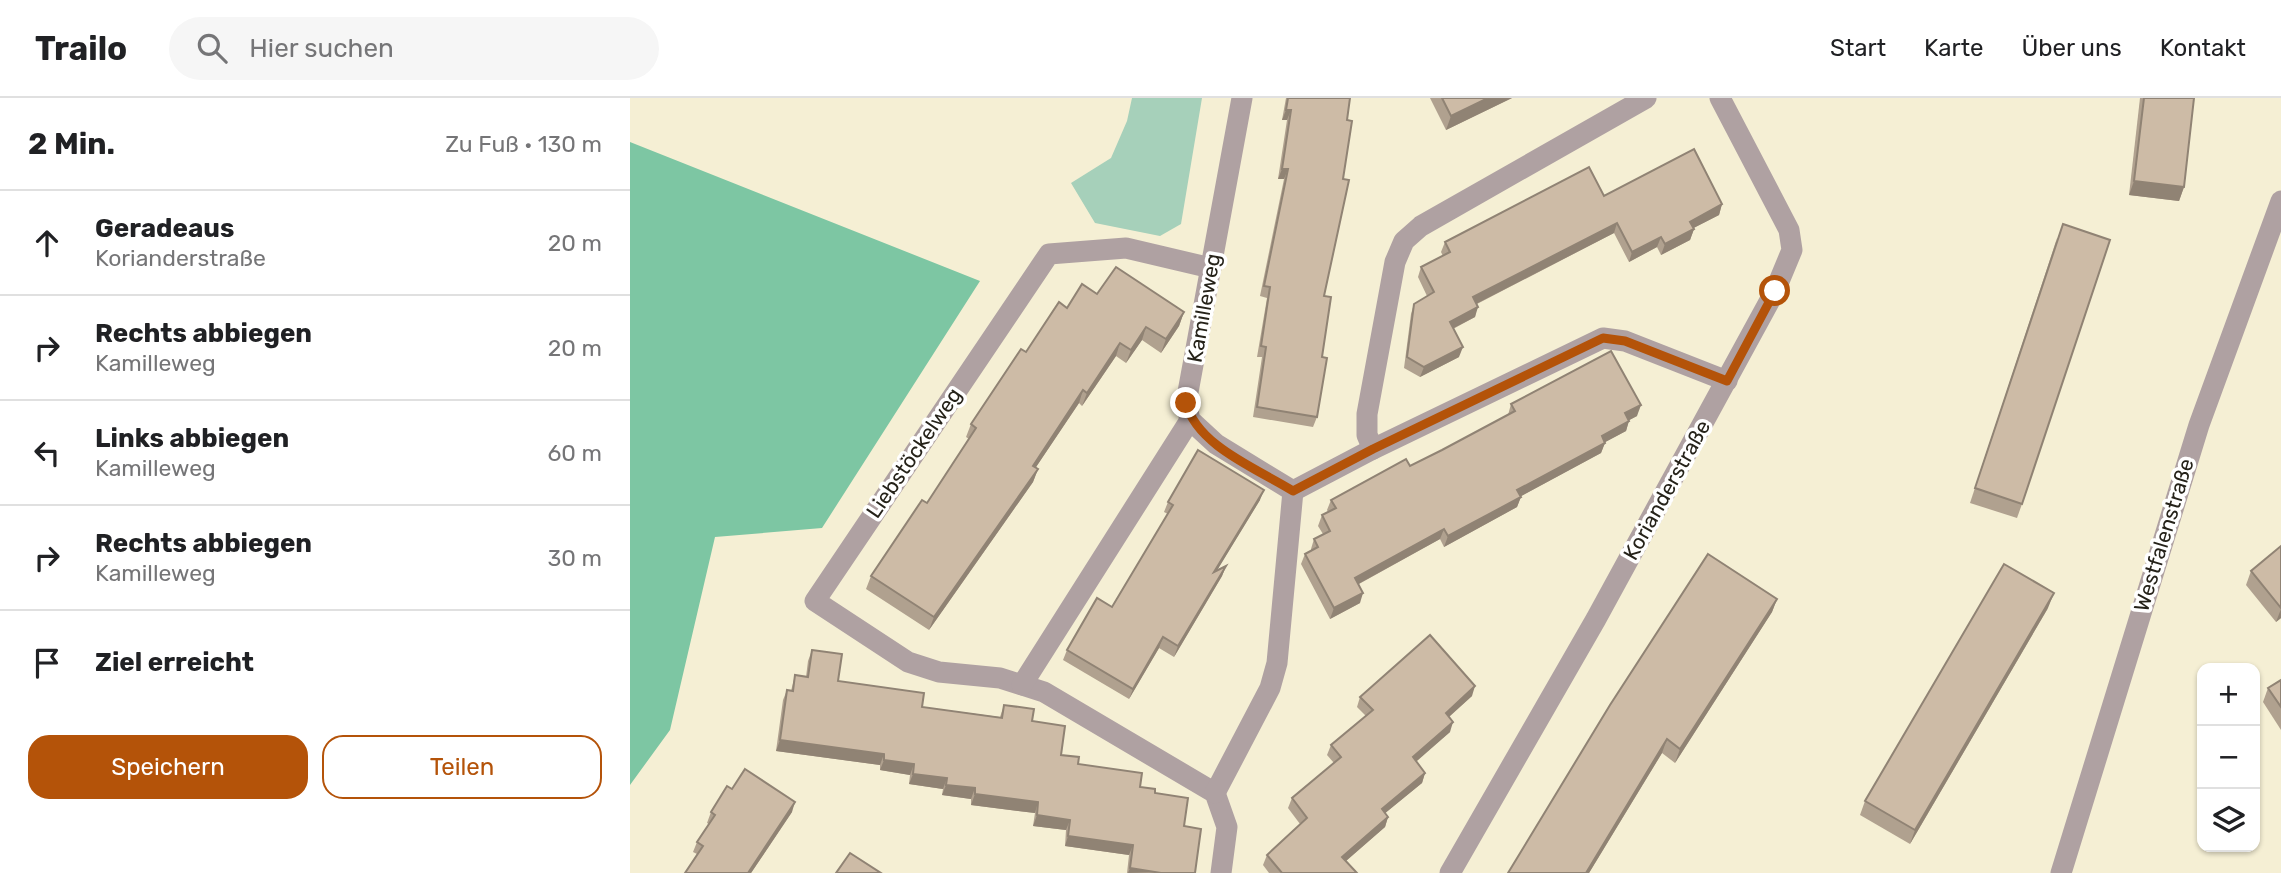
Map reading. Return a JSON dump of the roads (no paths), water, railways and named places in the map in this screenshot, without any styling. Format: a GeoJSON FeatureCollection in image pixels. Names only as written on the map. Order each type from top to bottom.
{"type":"FeatureCollection","features":[{"type":"Feature","properties":{"kind":"street","name":"Kamilleweg"},"geometry":{"type":"LineString","coordinates":[[1190,420],[1186,403],[1242,98]]}},
{"type":"Feature","properties":{"kind":"street"},"geometry":{"type":"LineString","coordinates":[[1373,449],[1367,435],[1367,414],[1395,262],[1404,241],[1421,226],[1646,98]]}},
{"type":"Feature","properties":{"kind":"street","name":"Korianderstraße"},"geometry":{"type":"LineString","coordinates":[[1450,873],[1596,619],[1727,381],[1775,291],[1792,250],[1789,230],[1720,98]]}},
{"type":"Feature","properties":{"kind":"street","name":"Westfalenstraße"},"geometry":{"type":"LineString","coordinates":[[2061,873],[2199,425],[2281,201]]}},
{"type":"Feature","properties":{"kind":"street","name":"Liebstöckelweg"},"geometry":{"type":"LineString","coordinates":[[1211,268],[1126,248],[1049,254],[815,601],[908,662],[939,672],[1000,678],[1044,692],[1215,793]]}},
{"type":"Feature","properties":{"kind":"street"},"geometry":{"type":"LineString","coordinates":[[1293,491],[1373,449],[1603,338],[1625,341],[1727,381]]}},
{"type":"Feature","properties":{"kind":"street"},"geometry":{"type":"LineString","coordinates":[[1022,685],[1190,420],[1216,444],[1293,491]]}},
{"type":"Feature","properties":{"kind":"street"},"geometry":{"type":"LineString","coordinates":[[1221,873],[1227,827],[1215,793],[1270,688],[1277,663],[1293,491]]}}]}
